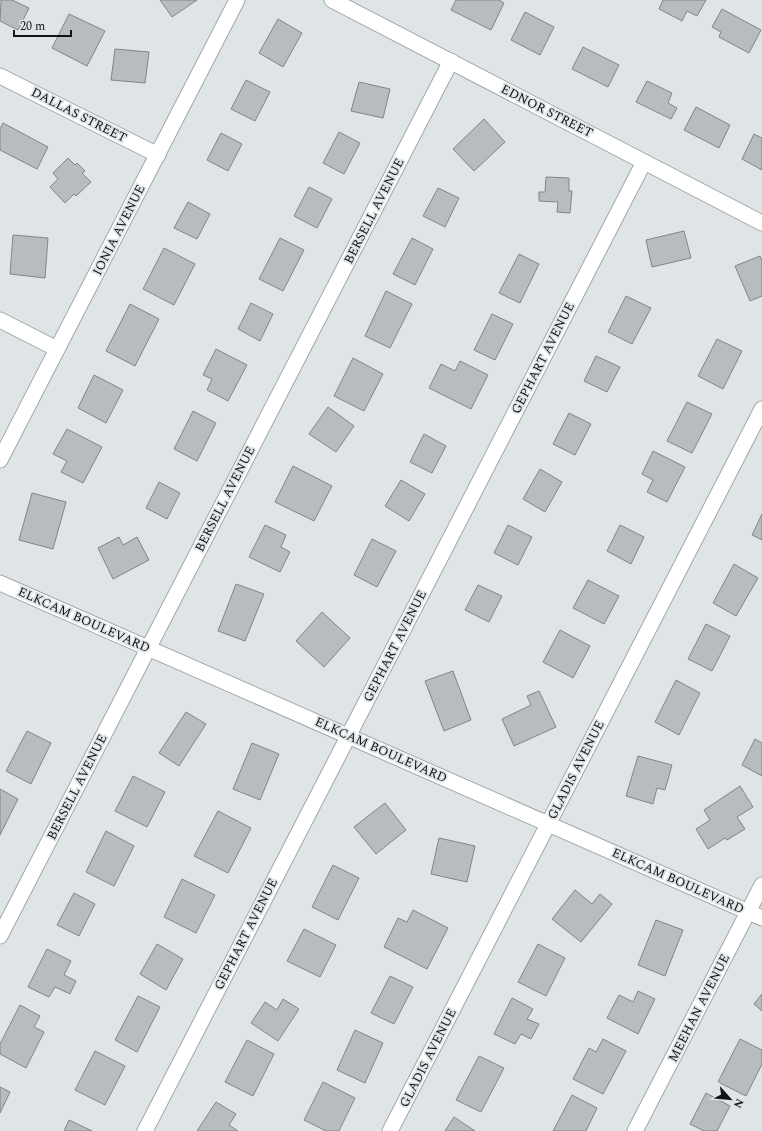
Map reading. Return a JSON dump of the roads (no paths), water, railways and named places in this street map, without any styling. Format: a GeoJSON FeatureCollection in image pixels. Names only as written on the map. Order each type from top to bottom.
{"type":"FeatureCollection","features":[{"type":"Feature","properties":{"kind":"street","name":"IONIA AVENUE"},"geometry":{"type":"LineString","coordinates":[[0,460],[237,0]]}},
{"type":"Feature","properties":{"kind":"street","name":"EDNOR STREET"},"geometry":{"type":"LineString","coordinates":[[332,0],[762,223]]}},
{"type":"Feature","properties":{"kind":"street","name":"BERSELL AVENUE"},"geometry":{"type":"LineString","coordinates":[[0,936],[451,62]]}},
{"type":"Feature","properties":{"kind":"street","name":"DALLAS STREET"},"geometry":{"type":"LineString","coordinates":[[0,76],[158,155]]}},
{"type":"Feature","properties":{"kind":"street","name":"GEPHART AVENUE"},"geometry":{"type":"LineString","coordinates":[[145,1131],[644,162]]}},
{"type":"Feature","properties":{"kind":"street"},"geometry":{"type":"LineString","coordinates":[[0,320],[57,349]]}},
{"type":"Feature","properties":{"kind":"street","name":"GLADIS AVENUE"},"geometry":{"type":"LineString","coordinates":[[390,1131],[762,409]]}},
{"type":"Feature","properties":{"kind":"street","name":"ELKCAM BOULEVARD"},"geometry":{"type":"LineString","coordinates":[[0,583],[762,918]]}},
{"type":"Feature","properties":{"kind":"street","name":"MEEHAN AVENUE"},"geometry":{"type":"LineString","coordinates":[[635,1131],[762,886]]}}]}
